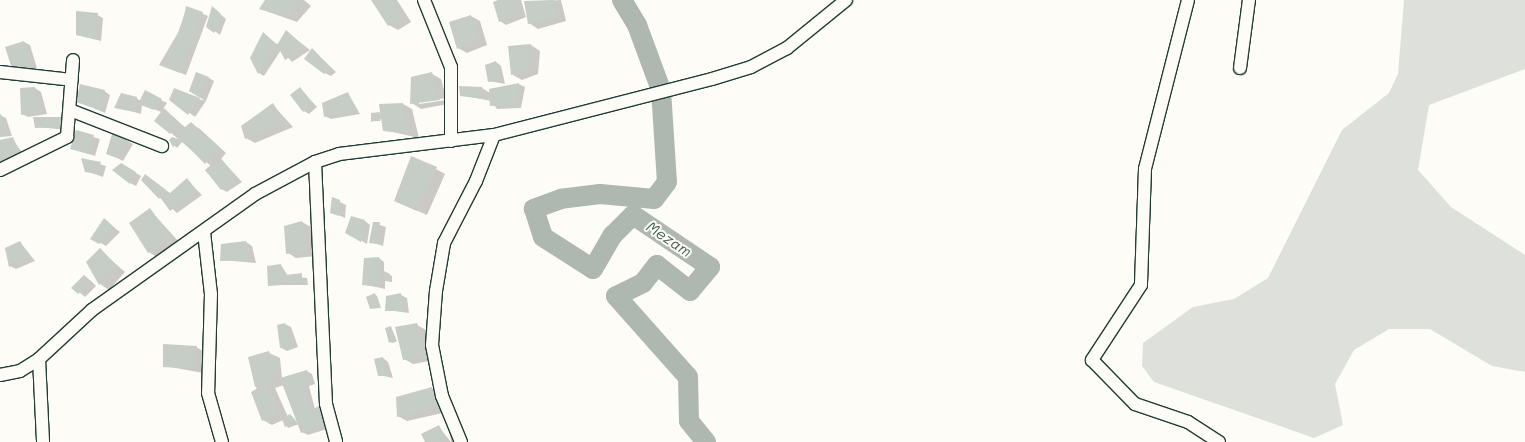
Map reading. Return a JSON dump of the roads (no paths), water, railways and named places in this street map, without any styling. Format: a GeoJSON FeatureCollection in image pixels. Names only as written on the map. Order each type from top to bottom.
{"type":"FeatureCollection","features":[{"type":"Feature","properties":{"kind":"street"},"geometry":{"type":"LineString","coordinates":[[424,0],[451,67],[451,141]]}},
{"type":"Feature","properties":{"kind":"street"},"geometry":{"type":"LineString","coordinates":[[0,375],[20,370],[39,359],[92,310],[255,194],[315,162],[339,154],[494,135],[750,67],[787,48],[846,0]]}},
{"type":"Feature","properties":{"kind":"street"},"geometry":{"type":"LineString","coordinates":[[1188,0],[1144,169],[1141,285],[1092,360],[1135,404],[1188,422],[1218,442]]}},
{"type":"Feature","properties":{"kind":"street"},"geometry":{"type":"LineString","coordinates":[[1240,68],[1249,0]]}},
{"type":"Feature","properties":{"kind":"street"},"geometry":{"type":"LineString","coordinates":[[0,170],[62,142],[67,137],[73,60]]}},
{"type":"Feature","properties":{"kind":"street"},"geometry":{"type":"LineString","coordinates":[[0,72],[72,80]]}},
{"type":"Feature","properties":{"kind":"street"},"geometry":{"type":"LineString","coordinates":[[70,110],[162,146]]}},
{"type":"Feature","properties":{"kind":"street"},"geometry":{"type":"LineString","coordinates":[[461,442],[442,396],[432,345],[436,291],[444,243],[476,181],[494,135]]}},
{"type":"Feature","properties":{"kind":"street"},"geometry":{"type":"LineString","coordinates":[[315,162],[326,404],[336,442]]}},
{"type":"Feature","properties":{"kind":"street"},"geometry":{"type":"LineString","coordinates":[[204,232],[211,294],[208,393],[222,442]]}},
{"type":"Feature","properties":{"kind":"street"},"geometry":{"type":"LineString","coordinates":[[39,359],[43,442]]}},
{"type":"Feature","properties":{"kind":"waterway","name":"Mezam"},"geometry":{"type":"LineString","coordinates":[[622,0],[637,25],[661,90],[667,182],[654,199],[600,194],[561,199],[534,209],[543,237],[593,269],[613,235],[633,215],[710,267],[690,291],[657,265],[643,283],[616,296],[688,377],[689,421],[706,442]]}}]}
